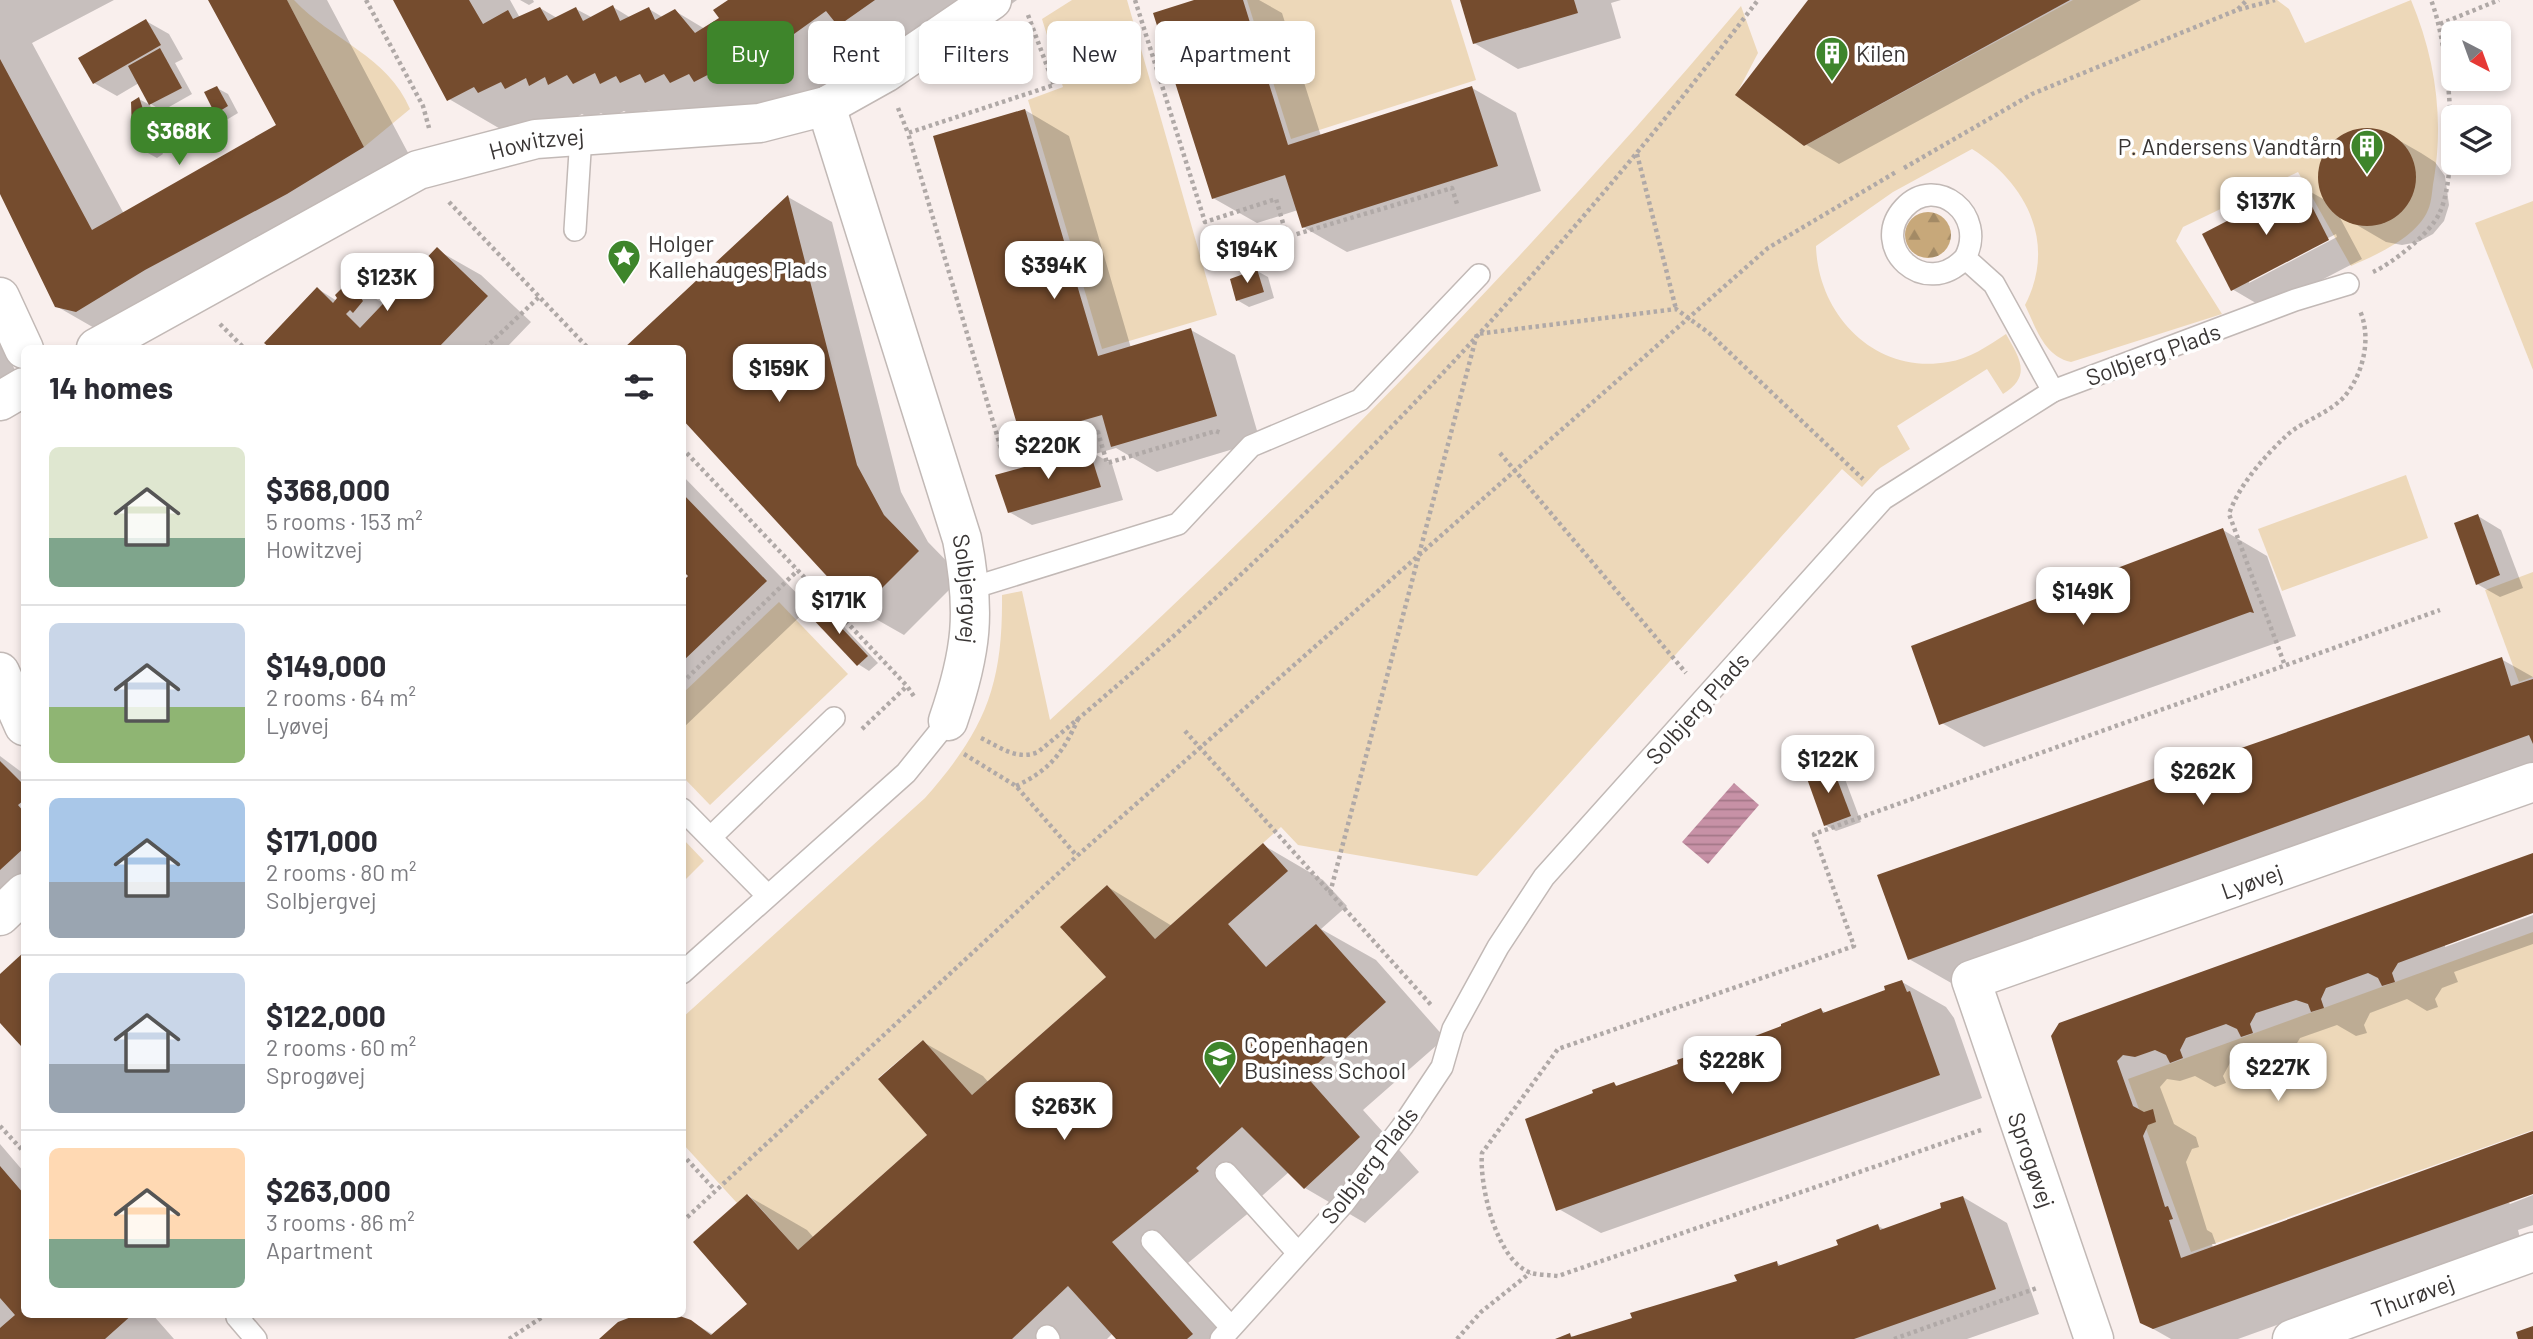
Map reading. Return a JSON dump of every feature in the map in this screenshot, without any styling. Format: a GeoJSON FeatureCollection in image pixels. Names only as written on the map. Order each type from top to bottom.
{"type":"FeatureCollection","features":[{"type":"Feature","properties":{"kind":"street","name":"Howitzvej"},"geometry":{"type":"LineString","coordinates":[[101,345],[429,166],[536,139],[760,123],[827,106],[1010,6]]}},
{"type":"Feature","properties":{"kind":"street","name":"Solbjergvej"},"geometry":{"type":"LineString","coordinates":[[827,106],[962,539],[972,588],[972,622],[965,673],[943,728]]}},
{"type":"Feature","properties":{"kind":"street"},"geometry":{"type":"LineString","coordinates":[[0,298],[22,345]]}},
{"type":"Feature","properties":{"kind":"street"},"geometry":{"type":"LineString","coordinates":[[0,401],[21,389]]}},
{"type":"Feature","properties":{"kind":"street"},"geometry":{"type":"LineString","coordinates":[[0,672],[21,719]]}},
{"type":"Feature","properties":{"kind":"street","name":"Lyøvej"},"geometry":{"type":"LineString","coordinates":[[1971,980],[2533,782]]}},
{"type":"Feature","properties":{"kind":"street"},"geometry":{"type":"LineString","coordinates":[[0,916],[21,896]]}},
{"type":"Feature","properties":{"kind":"street","name":"Sprogøvej"},"geometry":{"type":"LineString","coordinates":[[1971,980],[2094,1339]]}},
{"type":"Feature","properties":{"kind":"street","name":"Thurøvej"},"geometry":{"type":"LineString","coordinates":[[2292,1339],[2533,1252]]}},
{"type":"Feature","properties":{"kind":"lane"},"geometry":{"type":"LineString","coordinates":[[575,230],[581,136]]}},
{"type":"Feature","properties":{"kind":"lane"},"geometry":{"type":"LineString","coordinates":[[1965,258],[1994,284],[2053,391]]}},
{"type":"Feature","properties":{"kind":"lane"},"geometry":{"type":"LineString","coordinates":[[972,588],[1178,524],[1251,446],[1360,400],[1479,275]]}},
{"type":"Feature","properties":{"kind":"lane","name":"Solbjerg Plads"},"geometry":{"type":"LineString","coordinates":[[1226,1333],[1343,1204],[1402,1127],[1442,1067],[1452,1029],[1498,947],[1544,877],[1883,499],[2053,391],[2295,300],[2348,284]]}},
{"type":"Feature","properties":{"kind":"lane"},"geometry":{"type":"LineString","coordinates":[[710,837],[834,718]]}},
{"type":"Feature","properties":{"kind":"lane","name":"Solbjergvej"},"geometry":{"type":"LineString","coordinates":[[686,969],[906,773],[943,728]]}},
{"type":"Feature","properties":{"kind":"lane"},"geometry":{"type":"LineString","coordinates":[[686,812],[767,895]]}},
{"type":"Feature","properties":{"kind":"lane"},"geometry":{"type":"LineString","coordinates":[[1226,1173],[1298,1253]]}},
{"type":"Feature","properties":{"kind":"lane"},"geometry":{"type":"LineString","coordinates":[[1152,1241],[1226,1333]]}},
{"type":"Feature","properties":{"kind":"lane"},"geometry":{"type":"LineString","coordinates":[[241,1318],[256,1339]]}},
{"type":"Feature","properties":{"kind":"path"},"geometry":{"type":"LineString","coordinates":[[366,0],[423,106],[429,166],[539,297],[585,345]]}},
{"type":"Feature","properties":{"kind":"path"},"geometry":{"type":"LineString","coordinates":[[1135,0],[1205,222],[1276,199],[1287,237],[1452,188],[1458,207]]}},
{"type":"Feature","properties":{"kind":"path"},"geometry":{"type":"LineString","coordinates":[[2237,10],[2247,0]]}},
{"type":"Feature","properties":{"kind":"path"},"geometry":{"type":"LineString","coordinates":[[686,1218],[1077,856],[1768,248],[2032,93],[2237,10],[2275,0]]}},
{"type":"Feature","properties":{"kind":"path"},"geometry":{"type":"LineString","coordinates":[[2284,664],[2229,514],[2236,495],[2287,435],[2344,397],[2357,374],[2366,352],[2364,320],[2348,284],[2383,268],[2414,244],[2440,213],[2450,168],[2449,113],[2440,24],[2431,0]]}},
{"type":"Feature","properties":{"kind":"path"},"geometry":{"type":"LineString","coordinates":[[2440,24],[2498,0]]}},
{"type":"Feature","properties":{"kind":"path"},"geometry":{"type":"LineString","coordinates":[[1010,6],[1054,85],[908,133],[1004,458],[1098,432],[1107,463],[1216,431],[1251,446]]}},
{"type":"Feature","properties":{"kind":"path"},"geometry":{"type":"LineString","coordinates":[[1637,153],[1676,309]]}},
{"type":"Feature","properties":{"kind":"path"},"geometry":{"type":"LineString","coordinates":[[488,345],[539,297]]}},
{"type":"Feature","properties":{"kind":"path"},"geometry":{"type":"LineString","coordinates":[[1331,893],[1477,334],[1676,309],[1689,317],[1883,499]]}},
{"type":"Feature","properties":{"kind":"path"},"geometry":{"type":"LineString","coordinates":[[686,452],[907,686],[943,728],[981,767],[1016,786],[1077,856]]}},
{"type":"Feature","properties":{"kind":"path"},"geometry":{"type":"LineString","coordinates":[[1500,453],[1707,698]]}},
{"type":"Feature","properties":{"kind":"path"},"geometry":{"type":"LineString","coordinates":[[686,679],[798,570]]}},
{"type":"Feature","properties":{"kind":"path"},"geometry":{"type":"LineString","coordinates":[[2017,1117],[1558,1276],[1530,1272],[1512,1260],[1496,1230],[1480,1170],[1482,1153],[1558,1049],[1854,946],[1814,834],[2440,610]]}},
{"type":"Feature","properties":{"kind":"path"},"geometry":{"type":"LineString","coordinates":[[943,728],[1027,757],[1078,719],[1064,752],[1016,786]]}},
{"type":"Feature","properties":{"kind":"path"},"geometry":{"type":"LineString","coordinates":[[1185,731],[1452,1029]]}},
{"type":"Feature","properties":{"kind":"path"},"geometry":{"type":"LineString","coordinates":[[0,1126],[21,1149]]}},
{"type":"Feature","properties":{"kind":"path"},"geometry":{"type":"LineString","coordinates":[[686,1158],[715,1190]]}},
{"type":"Feature","properties":{"kind":"path"},"geometry":{"type":"LineString","coordinates":[[1457,1339],[1481,1311],[1530,1272]]}},
{"type":"Feature","properties":{"kind":"path"},"geometry":{"type":"LineString","coordinates":[[1894,1339],[2071,1276]]}},
{"type":"Feature","properties":{"kind":"path"},"geometry":{"type":"LineString","coordinates":[[512,1338],[541,1318]]}},
{"type":"Feature","properties":{"kind":"shaded area"},"geometry":{"type":"Polygon","coordinates":[[[287,0],[294,0],[388,75],[410,109],[364,147],[287,0]]]}},
{"type":"Feature","properties":{"kind":"shaded area"},"geometry":{"type":"Polygon","coordinates":[[[1072,0],[1127,0],[1133,21],[1047,21],[1047,35],[1042,19],[1072,0]]]}},
{"type":"Feature","properties":{"kind":"shaded area"},"geometry":{"type":"Polygon","coordinates":[[[1247,0],[1451,0],[1476,80],[1291,139],[1274,84],[1315,84],[1315,21],[1254,21],[1247,0]]]}},
{"type":"Feature","properties":{"kind":"shaded area"},"geometry":{"type":"Polygon","coordinates":[[[2073,0],[2277,0],[2289,9],[2305,43],[2411,0],[2431,65],[2438,133],[2429,207],[2415,229],[2395,244],[2351,266],[2298,172],[2183,227],[2176,241],[2222,314],[2071,362],[2054,354],[2047,347],[2025,305],[2034,282],[2038,260],[2037,238],[2031,217],[2008,179],[1972,149],[1893,192],[1816,246],[1819,271],[1827,295],[1839,316],[1855,335],[1875,349],[1897,359],[1921,364],[1948,362],[1971,355],[2006,334],[2019,359],[2021,367],[2018,381],[2003,394],[1987,369],[1897,426],[1910,449],[1880,468],[1862,487],[1842,469],[1477,876],[1298,845],[1281,827],[1155,939],[1107,885],[1061,927],[1106,977],[972,1095],[923,1040],[878,1078],[927,1135],[798,1250],[748,1194],[737,1203],[686,1147],[686,1014],[925,798],[946,773],[976,728],[994,681],[999,656],[1002,595],[1022,591],[1050,720],[1231,550],[1407,374],[1577,193],[1741,6],[1758,53],[1736,95],[1804,146],[2073,0]]]}},
{"type":"Feature","properties":{"kind":"shaded area"},"geometry":{"type":"Polygon","coordinates":[[[1141,49],[1217,315],[1102,349],[1028,100],[1063,87],[1062,84],[1141,84],[1141,49]]]}},
{"type":"Feature","properties":{"kind":"shaded area"},"geometry":{"type":"Polygon","coordinates":[[[2533,201],[2533,370],[2475,223],[2533,201]]]}},
{"type":"Feature","properties":{"kind":"shaded area"},"geometry":{"type":"Polygon","coordinates":[[[2406,475],[2428,538],[2282,591],[2258,529],[2406,475]]]}},
{"type":"Feature","properties":{"kind":"shaded area"},"geometry":{"type":"Polygon","coordinates":[[[2533,572],[2533,677],[2519,682],[2485,590],[2533,572]]]}},
{"type":"Feature","properties":{"kind":"shaded area"},"geometry":{"type":"Polygon","coordinates":[[[779,602],[848,674],[710,805],[686,780],[686,690],[779,602]]]}},
{"type":"Feature","properties":{"kind":"shaded area"},"geometry":{"type":"Polygon","coordinates":[[[1734,783],[1759,805],[1708,864],[1682,842],[1734,783]]]}},
{"type":"Feature","properties":{"kind":"shaded area"},"geometry":{"type":"Polygon","coordinates":[[[686,842],[704,861],[686,879],[686,842]]]}},
{"type":"Feature","properties":{"kind":"shaded area"},"geometry":{"type":"Polygon","coordinates":[[[2533,932],[2533,1130],[2191,1252],[2128,1079],[2533,932]]]}},
{"type":"Feature","properties":{"kind":"green space"},"geometry":{"type":"Polygon","coordinates":[[[1928,212],[1945,218],[1951,235],[1945,252],[1928,258],[1911,252],[1905,235],[1911,218],[1928,212]]]}},
{"type":"Feature","properties":{"kind":"building"},"geometry":{"type":"Polygon","coordinates":[[[208,0],[287,0],[364,147],[287,194],[145,270],[76,312],[55,307],[0,194],[0,59],[92,230],[276,125],[208,0]]]}},
{"type":"Feature","properties":{"kind":"building"},"geometry":{"type":"Polygon","coordinates":[[[393,0],[469,0],[483,24],[508,10],[513,19],[540,7],[548,21],[576,7],[583,21],[613,5],[620,21],[649,7],[655,20],[675,9],[695,33],[707,26],[707,75],[694,82],[689,74],[670,83],[664,74],[645,83],[640,74],[620,83],[616,76],[600,84],[595,73],[573,84],[567,75],[548,85],[545,77],[529,86],[526,78],[505,89],[501,82],[478,93],[474,87],[447,101],[393,0]]]}},
{"type":"Feature","properties":{"kind":"building"},"geometry":{"type":"Polygon","coordinates":[[[728,0],[875,0],[845,21],[834,21],[826,11],[808,21],[808,24],[794,34],[794,21],[714,21],[719,18],[713,10],[728,0]]]}},
{"type":"Feature","properties":{"kind":"building"},"geometry":{"type":"Polygon","coordinates":[[[1194,0],[1243,0],[1250,21],[1156,21],[1153,13],[1194,0]]]}},
{"type":"Feature","properties":{"kind":"building"},"geometry":{"type":"Polygon","coordinates":[[[1460,0],[1574,0],[1578,13],[1473,44],[1460,0]]]}},
{"type":"Feature","properties":{"kind":"building","name":"Kilen"},"geometry":{"type":"Polygon","coordinates":[[[1808,0],[2070,0],[1804,146],[1735,95],[1808,0]]]}},
{"type":"Feature","properties":{"kind":"building"},"geometry":{"type":"Polygon","coordinates":[[[146,19],[161,45],[93,84],[78,58],[146,19]]]}},
{"type":"Feature","properties":{"kind":"building"},"geometry":{"type":"Polygon","coordinates":[[[160,48],[182,88],[149,105],[128,66],[160,48]]]}},
{"type":"Feature","properties":{"kind":"building"},"geometry":{"type":"Polygon","coordinates":[[[1176,84],[1269,84],[1288,145],[1472,86],[1498,166],[1302,228],[1285,175],[1212,199],[1176,84]]]}},
{"type":"Feature","properties":{"kind":"building"},"geometry":{"type":"Polygon","coordinates":[[[217,86],[228,106],[215,114],[204,92],[217,86]]]}},
{"type":"Feature","properties":{"kind":"building"},"geometry":{"type":"Polygon","coordinates":[[[139,97],[143,109],[142,127],[153,147],[145,153],[132,133],[131,102],[139,97]]]}},
{"type":"Feature","properties":{"kind":"building"},"geometry":{"type":"Polygon","coordinates":[[[1025,109],[1098,356],[1191,328],[1217,416],[1111,447],[1102,415],[1021,438],[933,136],[1025,109]]]}},
{"type":"Feature","properties":{"kind":"building","name":"P. Andersens Vandtårn"},"geometry":{"type":"Polygon","coordinates":[[[2367,128],[2386,132],[2402,142],[2412,158],[2416,177],[2412,196],[2402,212],[2386,222],[2367,226],[2348,222],[2332,212],[2322,196],[2318,177],[2322,158],[2332,142],[2348,132],[2367,128]]]}},
{"type":"Feature","properties":{"kind":"building"},"geometry":{"type":"Polygon","coordinates":[[[2300,183],[2329,240],[2231,291],[2202,234],[2300,183]]]}},
{"type":"Feature","properties":{"kind":"building"},"geometry":{"type":"Polygon","coordinates":[[[788,195],[857,465],[884,515],[919,551],[859,611],[686,423],[686,345],[627,345],[788,195]]]}},
{"type":"Feature","properties":{"kind":"building"},"geometry":{"type":"Polygon","coordinates":[[[1249,230],[1256,254],[1219,266],[1211,242],[1249,230]]]}},
{"type":"Feature","properties":{"kind":"building"},"geometry":{"type":"Polygon","coordinates":[[[437,247],[488,296],[441,345],[264,343],[317,287],[333,303],[337,298],[335,295],[346,284],[349,287],[352,283],[364,295],[361,298],[363,301],[353,313],[350,310],[346,314],[360,328],[437,247]]]}},
{"type":"Feature","properties":{"kind":"building"},"geometry":{"type":"Polygon","coordinates":[[[1257,269],[1264,292],[1236,301],[1230,279],[1257,269]]]}},
{"type":"Feature","properties":{"kind":"building"},"geometry":{"type":"Polygon","coordinates":[[[1089,449],[1101,487],[1008,513],[995,475],[1089,449]]]}},
{"type":"Feature","properties":{"kind":"building"},"geometry":{"type":"Polygon","coordinates":[[[686,497],[767,581],[686,658],[686,578],[686,497]]]}},
{"type":"Feature","properties":{"kind":"building"},"geometry":{"type":"Polygon","coordinates":[[[2478,514],[2500,575],[2476,585],[2454,523],[2478,514]]]}},
{"type":"Feature","properties":{"kind":"building"},"geometry":{"type":"Polygon","coordinates":[[[2223,528],[2254,613],[2250,612],[1939,725],[1911,646],[2223,528]]]}},
{"type":"Feature","properties":{"kind":"building"},"geometry":{"type":"Polygon","coordinates":[[[821,606],[868,656],[857,666],[810,616],[821,606]]]}},
{"type":"Feature","properties":{"kind":"building"},"geometry":{"type":"Polygon","coordinates":[[[2502,657],[2511,686],[2533,679],[2533,744],[2529,735],[1908,960],[1877,875],[2502,657]]]}},
{"type":"Feature","properties":{"kind":"building"},"geometry":{"type":"Polygon","coordinates":[[[0,761],[21,782],[21,802],[18,805],[21,808],[21,851],[0,870],[0,761]]]}},
{"type":"Feature","properties":{"kind":"building"},"geometry":{"type":"Polygon","coordinates":[[[1831,763],[1851,816],[1824,826],[1805,773],[1831,763]]]}},
{"type":"Feature","properties":{"kind":"building","name":"Copenhagen Business School"},"geometry":{"type":"Polygon","coordinates":[[[1263,843],[1288,871],[1228,924],[1266,967],[1316,924],[1386,1002],[1305,1075],[1360,1137],[1304,1189],[1242,1127],[1196,1168],[1199,1171],[1112,1242],[1193,1334],[1187,1339],[1116,1339],[1068,1286],[1012,1339],[599,1339],[618,1322],[628,1318],[685,1318],[711,1335],[747,1304],[693,1242],[747,1194],[798,1250],[927,1135],[878,1079],[923,1040],[972,1095],[1106,977],[1060,927],[1107,885],[1155,939],[1263,843]]]}},
{"type":"Feature","properties":{"kind":"building"},"geometry":{"type":"Polygon","coordinates":[[[2533,853],[2533,913],[2398,963],[2392,973],[2395,982],[2382,986],[2378,978],[2368,973],[2326,988],[2321,999],[2324,1008],[2311,1012],[2308,1004],[2296,1000],[2256,1013],[2250,1024],[2253,1033],[2241,1037],[2237,1029],[2226,1024],[2186,1038],[2180,1050],[2183,1058],[2170,1063],[2166,1055],[2155,1050],[2135,1057],[2123,1055],[2117,1061],[2133,1106],[2144,1112],[2153,1109],[2156,1122],[2148,1125],[2143,1136],[2165,1207],[2168,1206],[2173,1219],[2169,1220],[2181,1258],[2533,1131],[2533,1194],[2153,1329],[2140,1323],[2051,1036],[2059,1023],[2533,853]]]}},
{"type":"Feature","properties":{"kind":"building"},"geometry":{"type":"Polygon","coordinates":[[[21,955],[21,1046],[0,1023],[0,974],[21,955]]]}},
{"type":"Feature","properties":{"kind":"building"},"geometry":{"type":"Polygon","coordinates":[[[1902,980],[1907,992],[1910,991],[1940,1075],[1556,1211],[1525,1119],[1593,1093],[1592,1090],[1614,1082],[1616,1086],[1678,1064],[1677,1060],[1717,1046],[1718,1050],[1821,1008],[1823,1013],[1885,990],[1884,986],[1902,980]]]}},
{"type":"Feature","properties":{"kind":"building"},"geometry":{"type":"Polygon","coordinates":[[[0,1166],[21,1190],[21,1318],[129,1318],[105,1339],[0,1339],[0,1328],[15,1315],[0,1298],[0,1166]]]}},
{"type":"Feature","properties":{"kind":"building"},"geometry":{"type":"Polygon","coordinates":[[[1963,1196],[1996,1289],[1854,1339],[1555,1339],[1570,1333],[1571,1337],[1632,1318],[1630,1313],[1737,1281],[1734,1275],[1777,1261],[1778,1266],[1838,1245],[1836,1240],[1878,1224],[1880,1230],[1941,1208],[1940,1203],[1963,1196]]]}},
{"type":"Feature","properties":{"kind":"building"},"geometry":{"type":"Polygon","coordinates":[[[2533,1326],[2533,1339],[2518,1339],[2516,1332],[2533,1326]]]}},
{"type":"Feature","properties":{"kind":"place","name":"Kilen"},"geometry":{"type":"Point","coordinates":[1832,83]}},
{"type":"Feature","properties":{"kind":"place","name":"P. Andersens Vandtårn"},"geometry":{"type":"Point","coordinates":[2367,176]}},
{"type":"Feature","properties":{"kind":"place","name":"Holger Kallehauges Plads"},"geometry":{"type":"Point","coordinates":[624,286]}},
{"type":"Feature","properties":{"kind":"place","name":"Copenhagen Business School"},"geometry":{"type":"Point","coordinates":[1220,1087]}}]}
